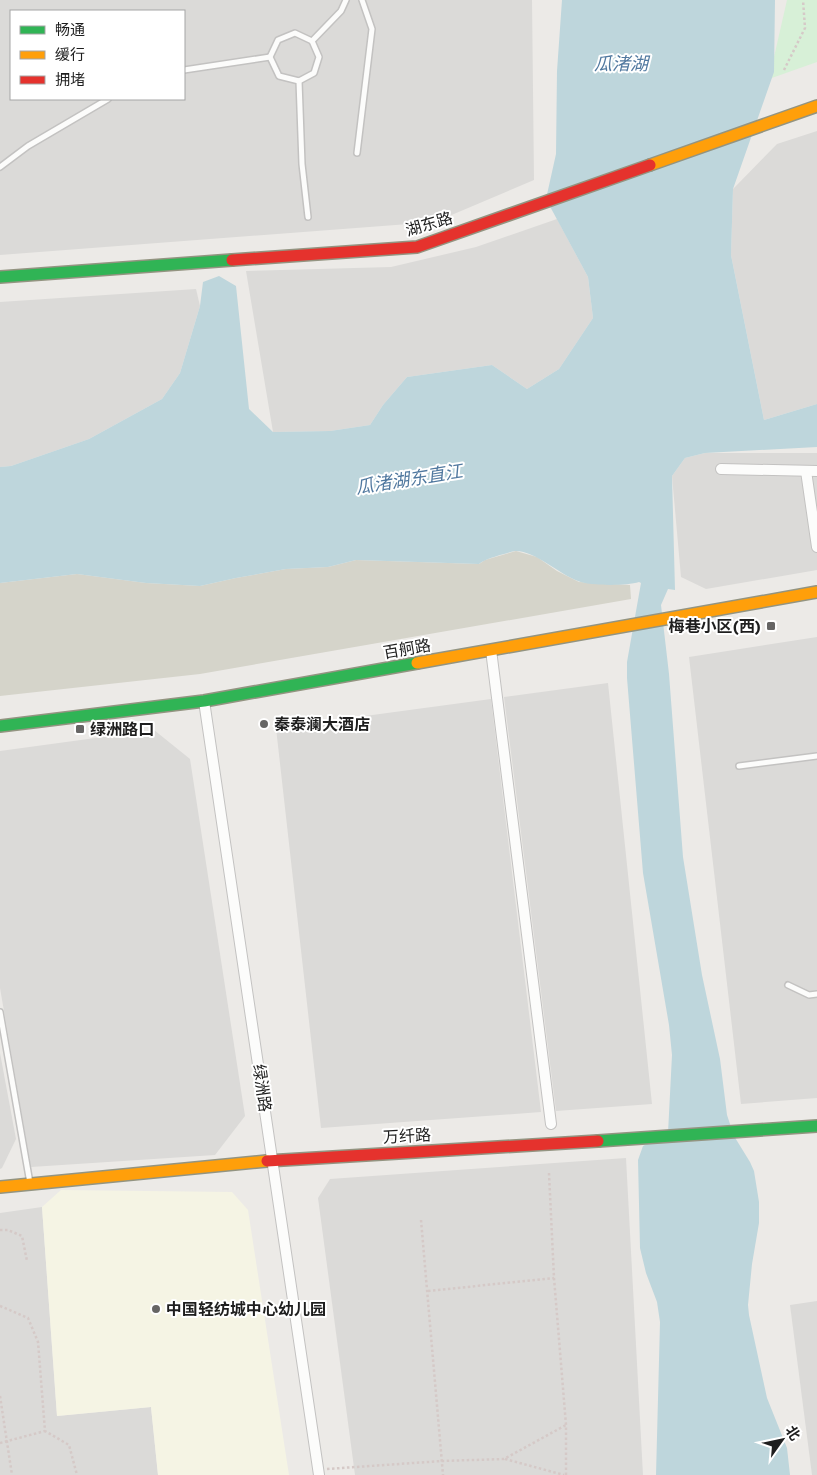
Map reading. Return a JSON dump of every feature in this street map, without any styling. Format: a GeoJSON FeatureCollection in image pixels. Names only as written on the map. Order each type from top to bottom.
{"type":"FeatureCollection","features":[{"type":"Feature","properties":{"kind":"street","name":"湖东路"},"geometry":{"type":"LineString","coordinates":[[0,277],[417,247],[817,106]]}},
{"type":"Feature","properties":{"kind":"street"},"geometry":{"type":"LineString","coordinates":[[721,470],[812,471],[817,547]]}},
{"type":"Feature","properties":{"kind":"street","name":"百舸路"},"geometry":{"type":"LineString","coordinates":[[0,726],[204,701],[817,592]]}},
{"type":"Feature","properties":{"kind":"street"},"geometry":{"type":"LineString","coordinates":[[491,650],[551,1124]]}},
{"type":"Feature","properties":{"kind":"street","name":"绿洲路"},"geometry":{"type":"LineString","coordinates":[[204,701],[319,1472]]}},
{"type":"Feature","properties":{"kind":"street","name":"万纤路"},"geometry":{"type":"LineString","coordinates":[[0,1187],[272,1160],[817,1126]]}},
{"type":"Feature","properties":{"kind":"lane"},"geometry":{"type":"LineString","coordinates":[[312,41],[341,11],[346,0]]}},
{"type":"Feature","properties":{"kind":"lane"},"geometry":{"type":"LineString","coordinates":[[357,152],[372,29],[362,0]]}},
{"type":"Feature","properties":{"kind":"lane"},"geometry":{"type":"LineString","coordinates":[[295,33],[312,41],[319,56],[314,73],[299,81],[279,76],[270,57],[278,40],[295,33]]}},
{"type":"Feature","properties":{"kind":"lane"},"geometry":{"type":"LineString","coordinates":[[185,70],[270,57]]}},
{"type":"Feature","properties":{"kind":"lane"},"geometry":{"type":"LineString","coordinates":[[299,81],[302,164],[308,217]]}},
{"type":"Feature","properties":{"kind":"lane"},"geometry":{"type":"LineString","coordinates":[[0,167],[28,146],[106,100]]}},
{"type":"Feature","properties":{"kind":"lane"},"geometry":{"type":"LineString","coordinates":[[739,766],[817,756]]}},
{"type":"Feature","properties":{"kind":"lane"},"geometry":{"type":"LineString","coordinates":[[788,985],[809,995],[817,994]]}},
{"type":"Feature","properties":{"kind":"lane"},"geometry":{"type":"LineString","coordinates":[[0,1012],[30,1184]]}},
{"type":"Feature","properties":{"kind":"path"},"geometry":{"type":"LineString","coordinates":[[784,70],[805,28],[803,0]]}},
{"type":"Feature","properties":{"kind":"path"},"geometry":{"type":"LineString","coordinates":[[319,1472],[442,1461],[504,1459],[565,1475],[566,1425],[554,1278],[549,1173]]}},
{"type":"Feature","properties":{"kind":"path"},"geometry":{"type":"LineString","coordinates":[[421,1220],[443,1475]]}},
{"type":"Feature","properties":{"kind":"path"},"geometry":{"type":"LineString","coordinates":[[0,1230],[8,1230],[22,1236],[27,1261]]}},
{"type":"Feature","properties":{"kind":"path"},"geometry":{"type":"LineString","coordinates":[[428,1291],[554,1278]]}},
{"type":"Feature","properties":{"kind":"path"},"geometry":{"type":"LineString","coordinates":[[0,1306],[28,1318],[38,1342],[45,1431]]}},
{"type":"Feature","properties":{"kind":"path"},"geometry":{"type":"LineString","coordinates":[[0,1396],[12,1475]]}},
{"type":"Feature","properties":{"kind":"path"},"geometry":{"type":"LineString","coordinates":[[504,1459],[566,1425]]}},
{"type":"Feature","properties":{"kind":"path"},"geometry":{"type":"LineString","coordinates":[[0,1443],[45,1431],[69,1445],[77,1475]]}},
{"type":"Feature","properties":{"kind":"shaded area"},"geometry":{"type":"Polygon","coordinates":[[[0,0],[532,0],[534,180],[435,222],[0,255],[0,0]]]}},
{"type":"Feature","properties":{"kind":"shaded area"},"geometry":{"type":"Polygon","coordinates":[[[817,131],[817,404],[764,420],[731,255],[733,189],[777,144],[817,131]]]}},
{"type":"Feature","properties":{"kind":"shaded area"},"geometry":{"type":"Polygon","coordinates":[[[557,219],[588,277],[593,318],[559,369],[527,389],[492,365],[407,377],[383,405],[370,425],[330,431],[273,432],[246,271],[391,267],[476,247],[557,219]]]}},
{"type":"Feature","properties":{"kind":"shaded area"},"geometry":{"type":"Polygon","coordinates":[[[196,289],[200,306],[180,373],[162,399],[89,439],[11,466],[0,467],[0,302],[196,289]]]}},
{"type":"Feature","properties":{"kind":"shaded area"},"geometry":{"type":"Polygon","coordinates":[[[705,453],[817,453],[817,570],[706,589],[681,577],[672,476],[685,458],[705,453]]]}},
{"type":"Feature","properties":{"kind":"shaded area"},"geometry":{"type":"Polygon","coordinates":[[[516,551],[537,557],[557,571],[579,582],[630,585],[631,599],[200,674],[0,696],[0,583],[77,574],[146,583],[200,586],[286,569],[328,567],[356,560],[479,564],[485,560],[516,551]]]}},
{"type":"Feature","properties":{"kind":"shaded area"},"geometry":{"type":"Polygon","coordinates":[[[817,637],[817,1098],[741,1104],[689,657],[817,637]]]}},
{"type":"Feature","properties":{"kind":"shaded area"},"geometry":{"type":"Polygon","coordinates":[[[608,683],[652,1104],[556,1111],[504,697],[608,683]]]}},
{"type":"Feature","properties":{"kind":"shaded area"},"geometry":{"type":"Polygon","coordinates":[[[491,699],[541,1112],[321,1128],[276,728],[491,699]]]}},
{"type":"Feature","properties":{"kind":"shaded area"},"geometry":{"type":"Polygon","coordinates":[[[154,730],[190,759],[245,1116],[215,1155],[31,1167],[0,988],[0,751],[154,730]]]}},
{"type":"Feature","properties":{"kind":"shaded area"},"geometry":{"type":"Polygon","coordinates":[[[0,1053],[16,1139],[0,1169],[0,1053]]]}},
{"type":"Feature","properties":{"kind":"shaded area"},"geometry":{"type":"Polygon","coordinates":[[[626,1158],[643,1475],[355,1475],[318,1198],[330,1179],[626,1158]]]}},
{"type":"Feature","properties":{"kind":"shaded area","name":"中国轻纺城中心幼儿园"},"geometry":{"type":"Polygon","coordinates":[[[61,1190],[232,1192],[248,1210],[289,1475],[158,1475],[151,1407],[57,1416],[42,1207],[61,1190]]]}},
{"type":"Feature","properties":{"kind":"shaded area"},"geometry":{"type":"Polygon","coordinates":[[[42,1207],[57,1416],[151,1407],[158,1475],[0,1475],[0,1213],[42,1207]]]}},
{"type":"Feature","properties":{"kind":"shaded area"},"geometry":{"type":"Polygon","coordinates":[[[817,1301],[817,1475],[812,1475],[790,1305],[817,1301]]]}},
{"type":"Feature","properties":{"kind":"green space"},"geometry":{"type":"Polygon","coordinates":[[[787,0],[817,0],[817,62],[769,79],[787,0]]]}},
{"type":"Feature","properties":{"kind":"water"},"geometry":{"type":"Polygon","coordinates":[[[562,0],[775,0],[774,72],[733,189],[731,255],[764,420],[817,404],[817,447],[705,453],[685,458],[672,476],[675,590],[668,589],[661,605],[669,674],[683,857],[702,975],[720,1059],[727,1115],[734,1136],[754,1171],[759,1202],[759,1223],[748,1305],[749,1315],[767,1398],[787,1448],[790,1475],[656,1475],[660,1322],[657,1302],[646,1273],[640,1248],[638,1160],[643,1146],[668,1133],[672,1055],[669,1025],[643,873],[627,678],[627,662],[641,583],[608,585],[584,583],[571,578],[530,554],[515,551],[479,564],[356,560],[328,567],[286,569],[200,586],[146,583],[77,574],[0,583],[0,467],[11,466],[89,439],[162,399],[180,373],[200,306],[203,282],[219,276],[236,286],[249,409],[273,432],[330,431],[370,425],[383,405],[407,377],[492,365],[527,389],[559,369],[593,318],[588,277],[546,199],[556,154],[557,71],[562,0]]]}},
{"type":"Feature","properties":{"kind":"traffic: fast"},"geometry":{"type":"LineString","coordinates":[[0,277],[232,260]]}},
{"type":"Feature","properties":{"kind":"traffic: fast"},"geometry":{"type":"LineString","coordinates":[[0,726],[204,701],[417,663]]}},
{"type":"Feature","properties":{"kind":"traffic: fast"},"geometry":{"type":"LineString","coordinates":[[598,1141],[817,1126]]}},
{"type":"Feature","properties":{"kind":"traffic: slow"},"geometry":{"type":"LineString","coordinates":[[650,165],[817,106]]}},
{"type":"Feature","properties":{"kind":"traffic: slow"},"geometry":{"type":"LineString","coordinates":[[417,663],[817,592]]}},
{"type":"Feature","properties":{"kind":"traffic: slow"},"geometry":{"type":"LineString","coordinates":[[0,1187],[267,1161]]}},
{"type":"Feature","properties":{"kind":"traffic: jam"},"geometry":{"type":"LineString","coordinates":[[232,260],[417,247],[650,165]]}},
{"type":"Feature","properties":{"kind":"traffic: jam"},"geometry":{"type":"LineString","coordinates":[[267,1161],[598,1141]]}},
{"type":"Feature","properties":{"kind":"place","name":"梅巷小区(西)"},"geometry":{"type":"Point","coordinates":[771,626]}},
{"type":"Feature","properties":{"kind":"place","name":"秦泰澜大酒店"},"geometry":{"type":"Point","coordinates":[264,724]}},
{"type":"Feature","properties":{"kind":"place","name":"绿洲路口"},"geometry":{"type":"Point","coordinates":[80,729]}},
{"type":"Feature","properties":{"kind":"place","name":"中国轻纺城中心幼儿园"},"geometry":{"type":"Point","coordinates":[156,1309]}},
{"type":"Feature","properties":{"kind":"water label","name":"瓜渚湖"},"geometry":{"type":"Point","coordinates":[621,63]}},
{"type":"Feature","properties":{"kind":"water label","name":"瓜渚湖东直江"},"geometry":{"type":"Point","coordinates":[409,479]}}]}
